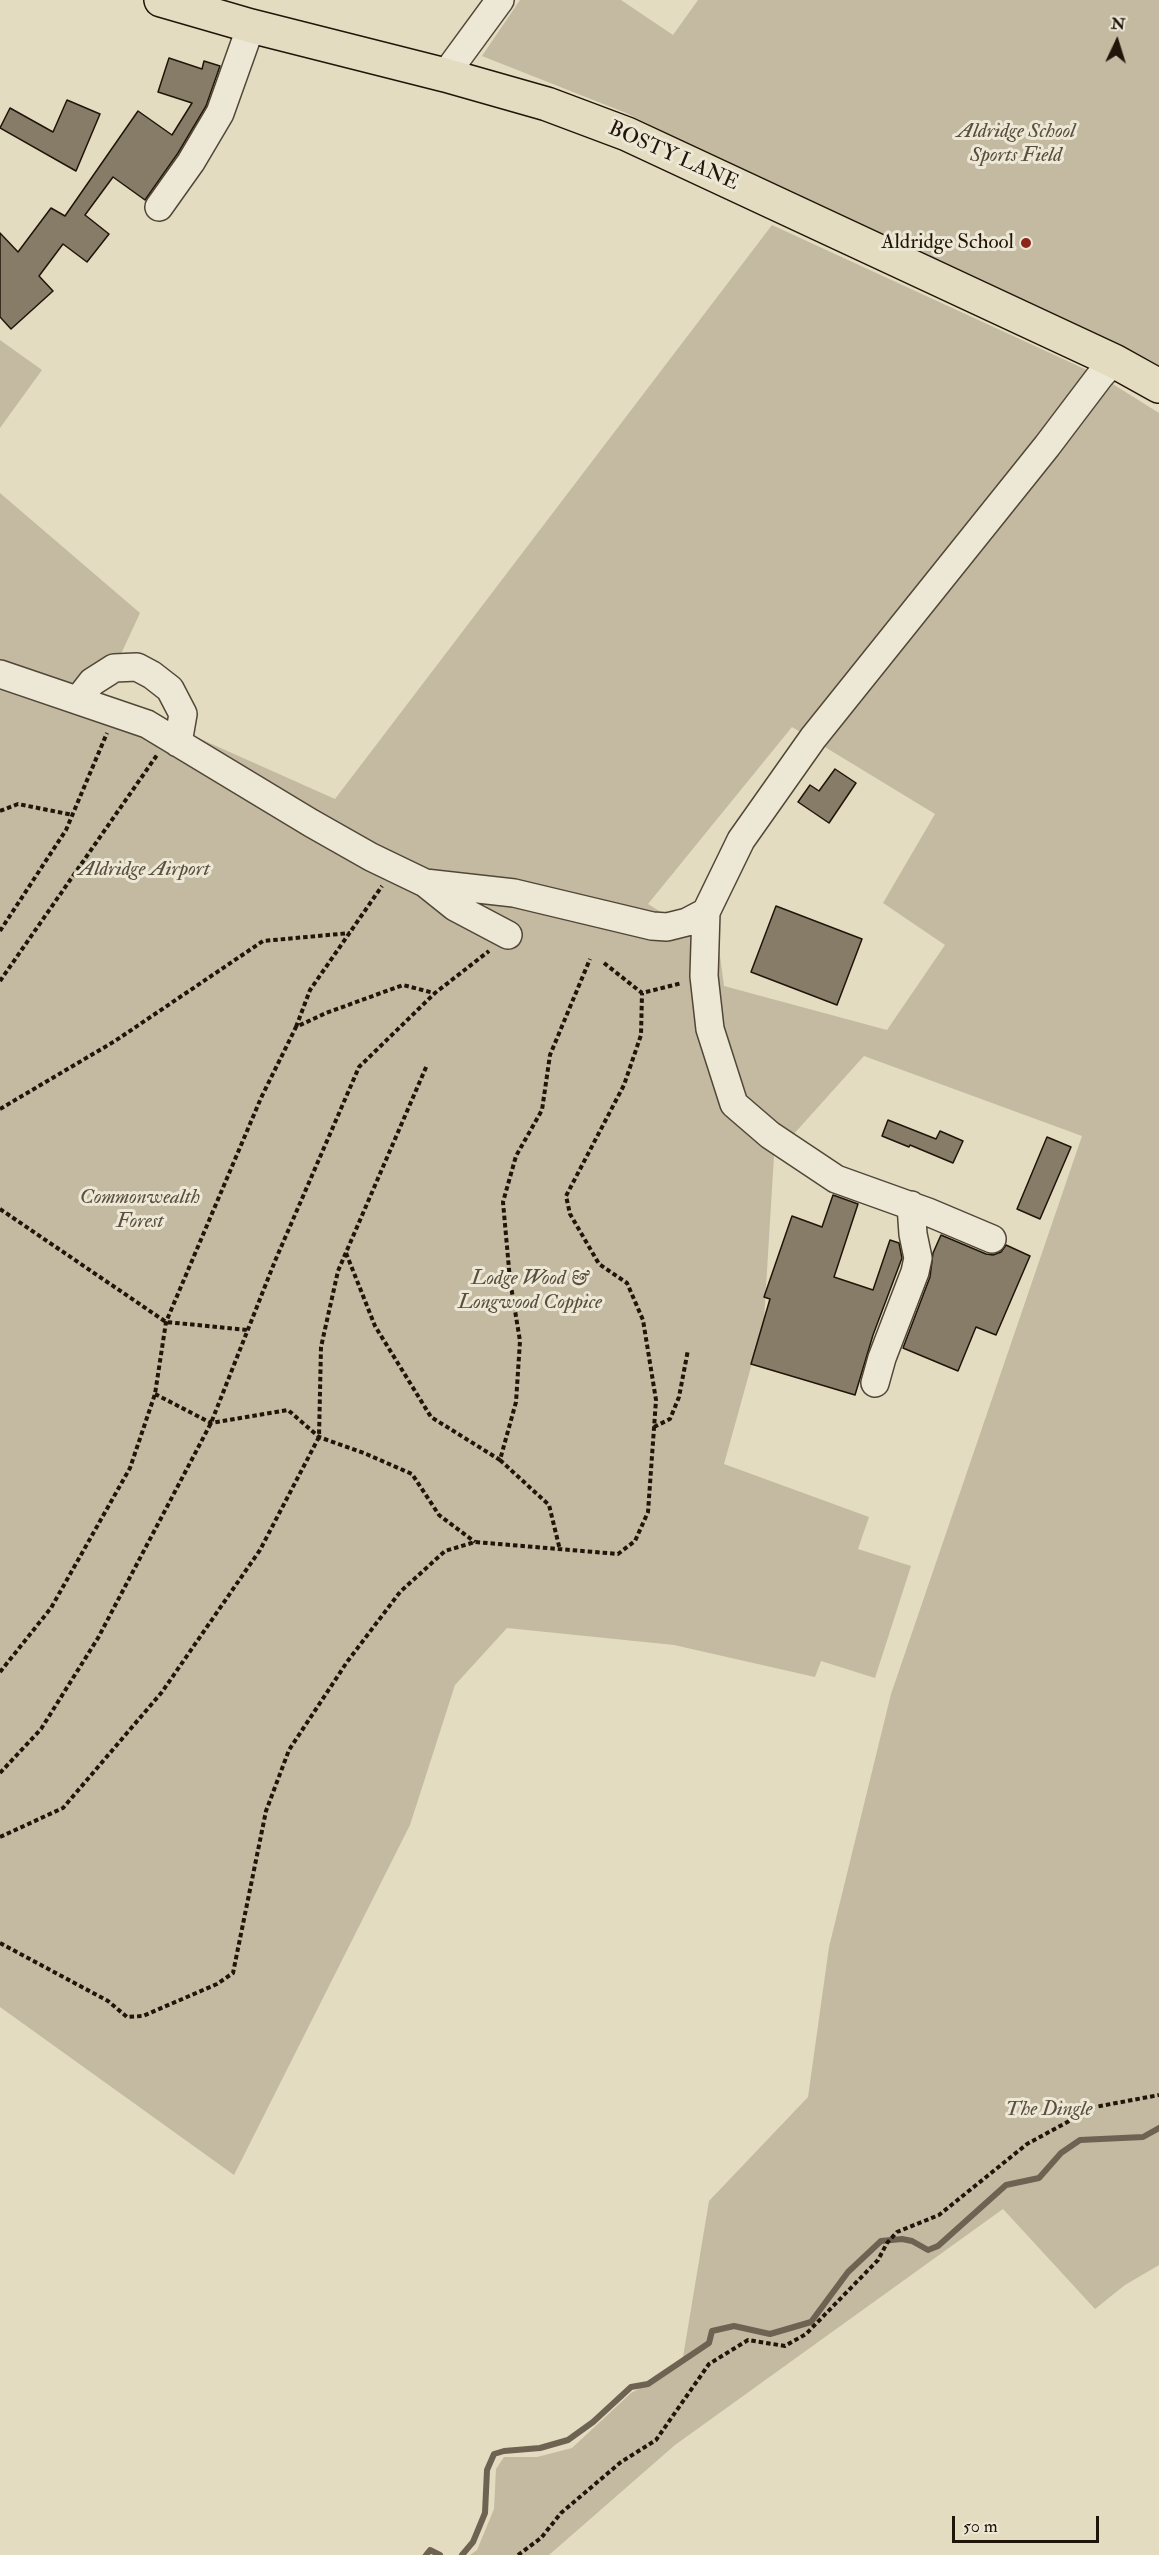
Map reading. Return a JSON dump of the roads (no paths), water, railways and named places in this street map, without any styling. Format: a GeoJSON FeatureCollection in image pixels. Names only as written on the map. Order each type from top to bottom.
{"type":"FeatureCollection","features":[{"type":"Feature","properties":{"kind":"main road","name":"BOSTY LANE"},"geometry":{"type":"LineString","coordinates":[[161,0],[547,104],[627,134],[1114,362],[1159,386]]}},
{"type":"Feature","properties":{"kind":"street"},"geometry":{"type":"LineString","coordinates":[[445,75],[500,0]]}},
{"type":"Feature","properties":{"kind":"street"},"geometry":{"type":"LineString","coordinates":[[159,207],[191,162],[220,113],[251,26]]}},
{"type":"Feature","properties":{"kind":"street"},"geometry":{"type":"LineString","coordinates":[[992,1239],[912,1205],[836,1179],[770,1135],[734,1104],[710,1029],[704,976],[706,912],[741,840],[813,738],[1040,455],[1100,376],[1114,362]]}},
{"type":"Feature","properties":{"kind":"street"},"geometry":{"type":"LineString","coordinates":[[78,700],[92,682],[114,668],[137,667],[170,689],[183,714],[174,740]]}},
{"type":"Feature","properties":{"kind":"street"},"geometry":{"type":"LineString","coordinates":[[0,674],[147,724],[311,823],[425,883],[455,907],[508,935]]}},
{"type":"Feature","properties":{"kind":"street"},"geometry":{"type":"LineString","coordinates":[[425,883],[514,893],[652,926],[667,927],[687,922],[706,912]]}},
{"type":"Feature","properties":{"kind":"street"},"geometry":{"type":"LineString","coordinates":[[876,1383],[882,1358],[918,1258],[913,1234],[912,1205]]}},
{"type":"Feature","properties":{"kind":"waterway"},"geometry":{"type":"LineString","coordinates":[[462,2555],[473,2542],[485,2513],[487,2470],[494,2454],[540,2448],[568,2440],[593,2422],[631,2387],[648,2384],[709,2343],[712,2331],[734,2326],[770,2334],[811,2322],[848,2272],[881,2241],[902,2239],[912,2241],[928,2250],[938,2246],[1006,2185],[1039,2178],[1061,2153],[1080,2140],[1143,2137],[1159,2128]]}},
{"type":"Feature","properties":{"kind":"waterway"},"geometry":{"type":"LineString","coordinates":[[426,2555],[430,2550],[440,2555]]}},
{"type":"Feature","properties":{"kind":"place","name":"Aldridge School"},"geometry":{"type":"Point","coordinates":[1026,243]}},
{"type":"Feature","properties":{"kind":"park label","name":"Aldridge School Sports Field"},"geometry":{"type":"Point","coordinates":[1016,144]}},
{"type":"Feature","properties":{"kind":"park label","name":"Aldridge Airport"},"geometry":{"type":"Point","coordinates":[144,870]}},
{"type":"Feature","properties":{"kind":"park label","name":"Commonwealth Forest"},"geometry":{"type":"Point","coordinates":[140,1210]}},
{"type":"Feature","properties":{"kind":"park label","name":"Lodge Wood & Longwood Coppice"},"geometry":{"type":"Point","coordinates":[530,1291]}},
{"type":"Feature","properties":{"kind":"park label","name":"The Dingle"},"geometry":{"type":"Point","coordinates":[1049,2110]}}]}
